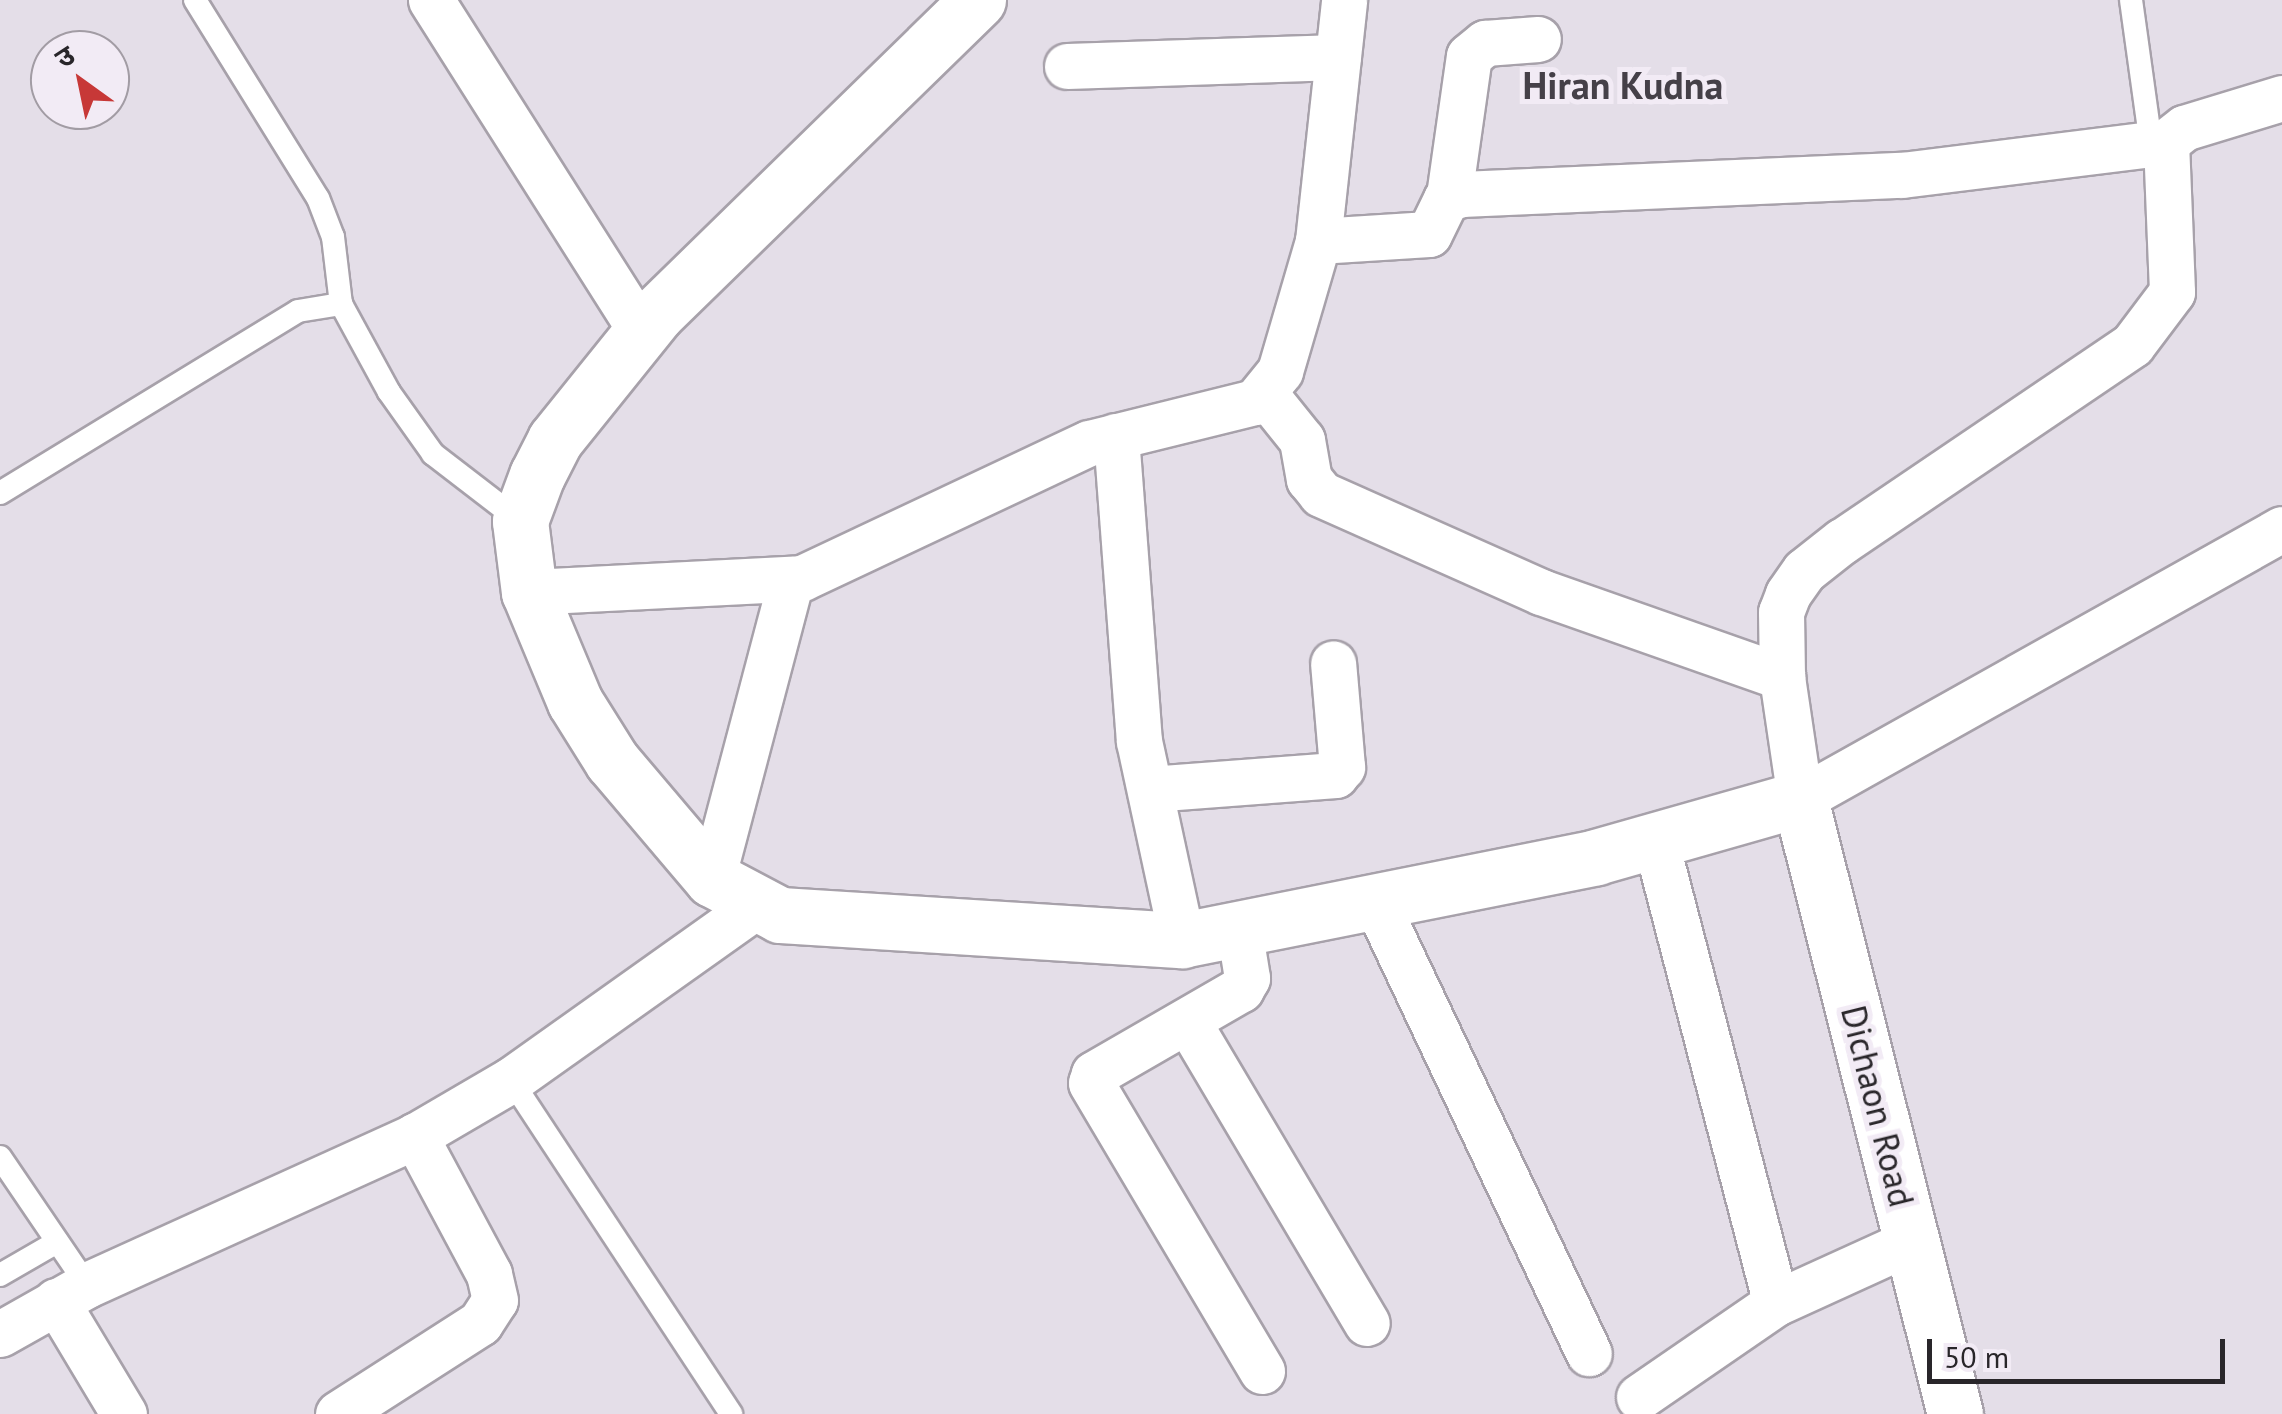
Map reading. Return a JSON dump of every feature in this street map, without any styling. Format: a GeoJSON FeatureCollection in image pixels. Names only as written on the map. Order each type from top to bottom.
{"type":"FeatureCollection","features":[{"type":"Feature","properties":{"kind":"street"},"geometry":{"type":"LineString","coordinates":[[431,0],[642,332]]}},
{"type":"Feature","properties":{"kind":"street"},"geometry":{"type":"LineString","coordinates":[[978,0],[642,332],[555,440],[520,520],[529,592],[576,702],[612,761],[734,892],[800,919],[1182,940],[1656,843],[1800,799],[2282,529]]}},
{"type":"Feature","properties":{"kind":"street"},"geometry":{"type":"LineString","coordinates":[[529,592],[791,579],[834,566],[1060,455],[1116,436],[1240,410],[1266,394],[1280,371],[1318,241],[1344,0]]}},
{"type":"Feature","properties":{"kind":"street"},"geometry":{"type":"LineString","coordinates":[[1318,241],[1428,234],[1450,196],[1469,56],[1485,43],[1538,39]]}},
{"type":"Feature","properties":{"kind":"street"},"geometry":{"type":"LineString","coordinates":[[1067,66],[1338,57]]}},
{"type":"Feature","properties":{"kind":"street"},"geometry":{"type":"LineString","coordinates":[[1450,196],[1902,175],[2158,143],[2184,128],[2282,98]]}},
{"type":"Feature","properties":{"kind":"street"},"geometry":{"type":"LineString","coordinates":[[1800,799],[1782,677],[1782,612],[1804,571],[2072,390],[2158,318],[2172,292],[2174,270],[2158,143]]}},
{"type":"Feature","properties":{"kind":"street"},"geometry":{"type":"LineString","coordinates":[[1266,394],[1302,440],[1309,479],[1320,494],[1541,592],[1782,677]]}},
{"type":"Feature","properties":{"kind":"street"},"geometry":{"type":"LineString","coordinates":[[1116,436],[1136,709],[1182,940]]}},
{"type":"Feature","properties":{"kind":"street"},"geometry":{"type":"LineString","coordinates":[[0,1334],[72,1293],[415,1136],[511,1080],[734,892],[791,579]]}},
{"type":"Feature","properties":{"kind":"street"},"geometry":{"type":"LineString","coordinates":[[1150,789],[1335,775],[1342,766],[1334,663]]}},
{"type":"Feature","properties":{"kind":"street","name":"Dichaon Road"},"geometry":{"type":"LineString","coordinates":[[1800,799],[1955,1414]]}},
{"type":"Feature","properties":{"kind":"street"},"geometry":{"type":"LineString","coordinates":[[1656,843],[1776,1303]]}},
{"type":"Feature","properties":{"kind":"street"},"geometry":{"type":"LineString","coordinates":[[1376,903],[1589,1353]]}},
{"type":"Feature","properties":{"kind":"street"},"geometry":{"type":"LineString","coordinates":[[1239,928],[1246,984],[1188,1022],[1094,1074],[1090,1083],[1262,1371]]}},
{"type":"Feature","properties":{"kind":"street"},"geometry":{"type":"LineString","coordinates":[[1188,1022],[1366,1323]]}},
{"type":"Feature","properties":{"kind":"street"},"geometry":{"type":"LineString","coordinates":[[338,1414],[480,1324],[495,1300],[490,1274],[415,1136]]}},
{"type":"Feature","properties":{"kind":"street"},"geometry":{"type":"LineString","coordinates":[[1640,1396],[1776,1303],[1912,1242]]}},
{"type":"Feature","properties":{"kind":"street"},"geometry":{"type":"LineString","coordinates":[[72,1293],[124,1414]]}},
{"type":"Feature","properties":{"kind":"lane"},"geometry":{"type":"LineString","coordinates":[[194,0],[322,207],[341,304],[432,454],[520,520]]}},
{"type":"Feature","properties":{"kind":"lane"},"geometry":{"type":"LineString","coordinates":[[2131,0],[2158,143]]}},
{"type":"Feature","properties":{"kind":"lane"},"geometry":{"type":"LineString","coordinates":[[0,493],[298,311],[341,304]]}},
{"type":"Feature","properties":{"kind":"lane"},"geometry":{"type":"LineString","coordinates":[[511,1080],[732,1414]]}},
{"type":"Feature","properties":{"kind":"lane"},"geometry":{"type":"LineString","coordinates":[[0,1157],[57,1242],[72,1293]]}},
{"type":"Feature","properties":{"kind":"lane"},"geometry":{"type":"LineString","coordinates":[[0,1275],[57,1242]]}},
{"type":"Feature","properties":{"kind":"district","name":"Hiran Kudna"},"geometry":{"type":"Point","coordinates":[1623,85]}}]}
